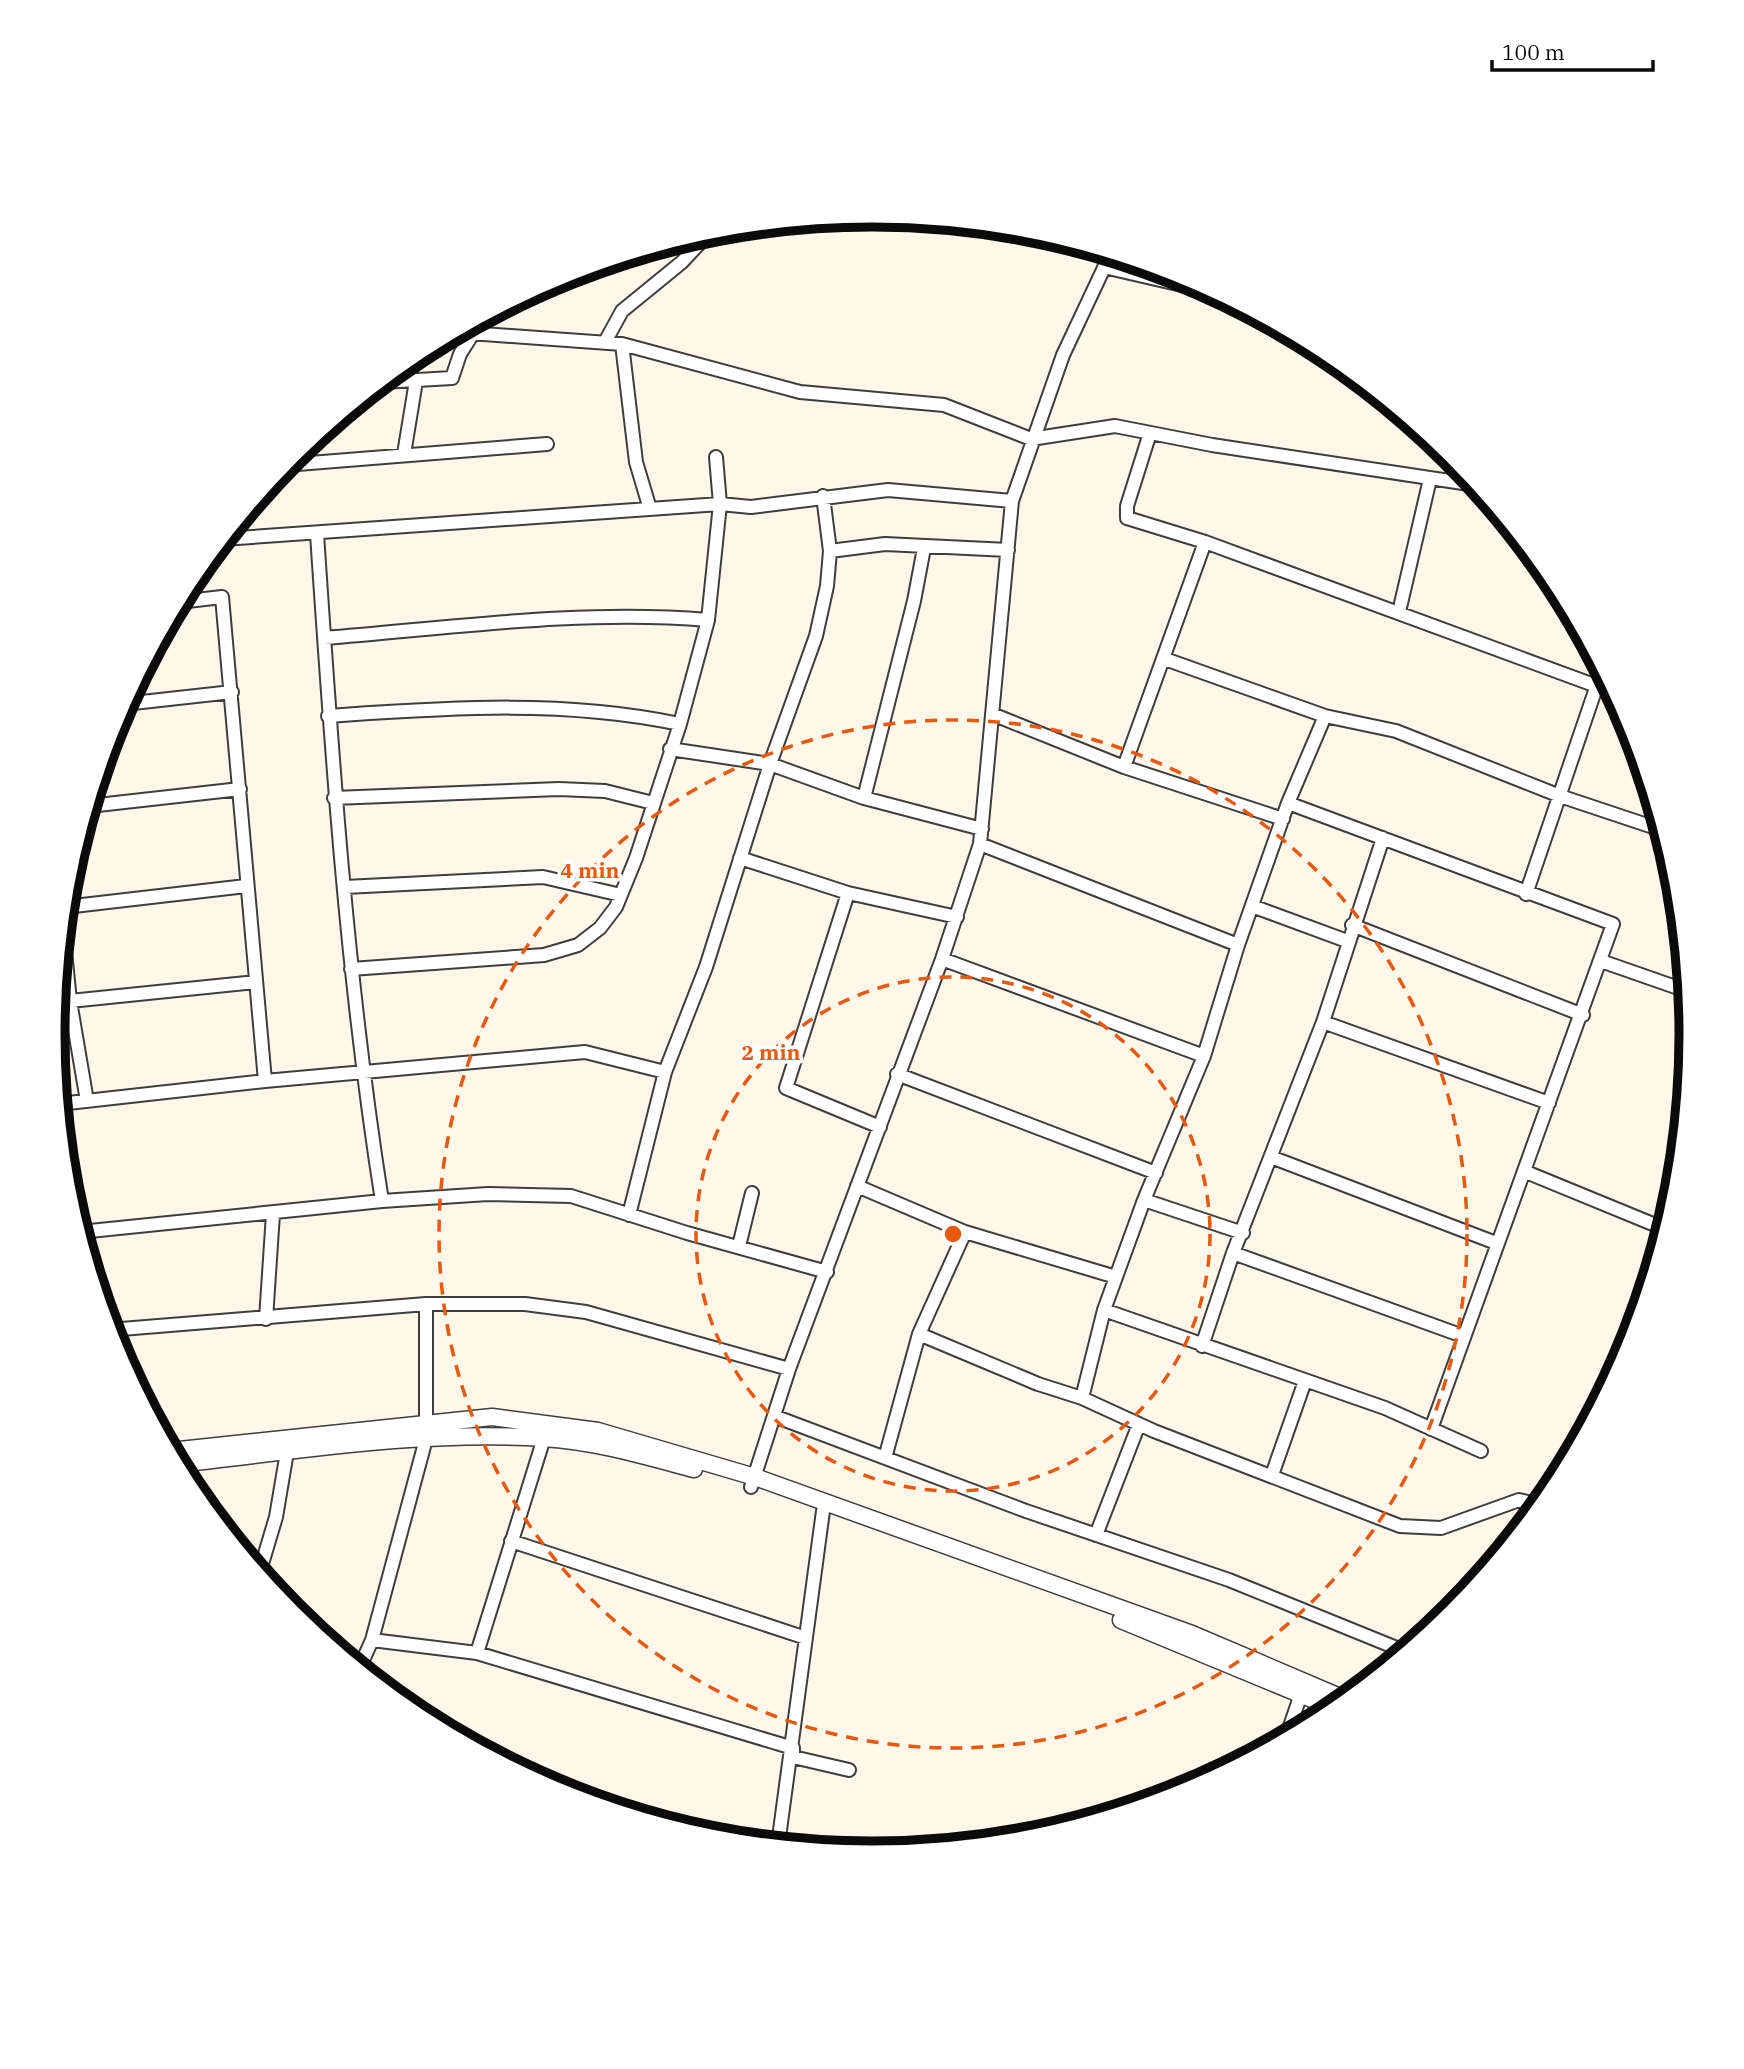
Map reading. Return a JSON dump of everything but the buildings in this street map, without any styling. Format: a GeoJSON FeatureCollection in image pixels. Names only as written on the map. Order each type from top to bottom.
{"type":"FeatureCollection","features":[{"type":"Feature","properties":{"kind":"street"},"geometry":{"type":"LineString","coordinates":[[606,342],[608,331],[622,311],[695,248]]}},
{"type":"Feature","properties":{"kind":"street"},"geometry":{"type":"LineString","coordinates":[[753,1482],[789,1369],[827,1272],[897,1074],[942,960],[980,844],[1012,502],[1031,439],[1063,355],[1106,263]]}},
{"type":"Feature","properties":{"kind":"street"},"geometry":{"type":"LineString","coordinates":[[1104,267],[1153,278]]}},
{"type":"Feature","properties":{"kind":"street"},"geometry":{"type":"LineString","coordinates":[[469,334],[621,344],[800,392],[944,405],[1031,439],[1115,426],[1461,483]]}},
{"type":"Feature","properties":{"kind":"street"},"geometry":{"type":"LineString","coordinates":[[398,382],[452,378],[460,354],[472,335]]}},
{"type":"Feature","properties":{"kind":"street"},"geometry":{"type":"LineString","coordinates":[[621,344],[636,462],[650,509]]}},
{"type":"Feature","properties":{"kind":"street"},"geometry":{"type":"LineString","coordinates":[[404,454],[416,381]]}},
{"type":"Feature","properties":{"kind":"street"},"geometry":{"type":"LineString","coordinates":[[1150,433],[1126,506],[1127,518],[1205,541],[1600,686]]}},
{"type":"Feature","properties":{"kind":"street"},"geometry":{"type":"LineString","coordinates":[[302,463],[547,444]]}},
{"type":"Feature","properties":{"kind":"street"},"geometry":{"type":"LineString","coordinates":[[351,969],[544,955],[579,945],[600,928],[621,895],[680,724],[709,620],[720,504],[716,457]]}},
{"type":"Feature","properties":{"kind":"street"},"geometry":{"type":"LineString","coordinates":[[1399,612],[1430,479]]}},
{"type":"Feature","properties":{"kind":"street"},"geometry":{"type":"LineString","coordinates":[[236,538],[720,504],[751,507],[888,490],[1012,502]]}},
{"type":"Feature","properties":{"kind":"street"},"geometry":{"type":"LineString","coordinates":[[629,1215],[665,1072],[706,967],[770,764],[816,636],[827,586],[830,551],[823,496]]}},
{"type":"Feature","properties":{"kind":"street"},"geometry":{"type":"LineString","coordinates":[[317,534],[334,798],[345,887],[361,1072],[382,1201]]}},
{"type":"Feature","properties":{"kind":"street"},"geometry":{"type":"LineString","coordinates":[[1124,767],[1165,659],[1205,541]]}},
{"type":"Feature","properties":{"kind":"street"},"geometry":{"type":"LineString","coordinates":[[830,551],[886,544],[924,548],[1008,550]]}},
{"type":"Feature","properties":{"kind":"street"},"geometry":{"type":"LineString","coordinates":[[864,798],[914,601],[924,548]]}},
{"type":"Feature","properties":{"kind":"street"},"geometry":{"type":"LineString","coordinates":[[192,600],[222,597],[265,1081]]}},
{"type":"Feature","properties":{"kind":"street"},"geometry":{"type":"LineString","coordinates":[[324,638],[577,618],[654,615],[709,620]]}},
{"type":"Feature","properties":{"kind":"street"},"geometry":{"type":"LineString","coordinates":[[1165,659],[1325,716],[1396,731],[1560,796],[1652,827]]}},
{"type":"Feature","properties":{"kind":"street"},"geometry":{"type":"LineString","coordinates":[[1526,894],[1597,685]]}},
{"type":"Feature","properties":{"kind":"street"},"geometry":{"type":"LineString","coordinates":[[137,703],[232,692]]}},
{"type":"Feature","properties":{"kind":"street"},"geometry":{"type":"LineString","coordinates":[[328,716],[453,707],[570,707],[624,712],[680,724]]}},
{"type":"Feature","properties":{"kind":"street"},"geometry":{"type":"LineString","coordinates":[[992,714],[1124,767],[1283,819]]}},
{"type":"Feature","properties":{"kind":"street"},"geometry":{"type":"LineString","coordinates":[[1082,1398],[1104,1310],[1144,1200],[1204,1056],[1238,945],[1288,803],[1325,716]]}},
{"type":"Feature","properties":{"kind":"street"},"geometry":{"type":"LineString","coordinates":[[670,749],[770,764],[864,798],[982,829]]}},
{"type":"Feature","properties":{"kind":"street"},"geometry":{"type":"LineString","coordinates":[[99,805],[240,789]]}},
{"type":"Feature","properties":{"kind":"street"},"geometry":{"type":"LineString","coordinates":[[334,798],[559,789],[605,791],[653,803]]}},
{"type":"Feature","properties":{"kind":"street"},"geometry":{"type":"LineString","coordinates":[[1288,803],[1526,894],[1614,924],[1526,1172],[1496,1242],[1432,1429]]}},
{"type":"Feature","properties":{"kind":"street"},"geometry":{"type":"LineString","coordinates":[[1202,1346],[1233,1253],[1323,1022],[1352,925],[1383,838]]}},
{"type":"Feature","properties":{"kind":"street"},"geometry":{"type":"LineString","coordinates":[[980,844],[1238,945]]}},
{"type":"Feature","properties":{"kind":"street"},"geometry":{"type":"LineString","coordinates":[[740,858],[848,893],[957,916]]}},
{"type":"Feature","properties":{"kind":"street"},"geometry":{"type":"LineString","coordinates":[[345,887],[543,877],[621,895]]}},
{"type":"Feature","properties":{"kind":"street"},"geometry":{"type":"LineString","coordinates":[[76,906],[246,886]]}},
{"type":"Feature","properties":{"kind":"street"},"geometry":{"type":"LineString","coordinates":[[848,893],[786,1088],[880,1127]]}},
{"type":"Feature","properties":{"kind":"street"},"geometry":{"type":"LineString","coordinates":[[1252,906],[1347,941]]}},
{"type":"Feature","properties":{"kind":"street"},"geometry":{"type":"LineString","coordinates":[[1352,925],[1583,1015]]}},
{"type":"Feature","properties":{"kind":"street"},"geometry":{"type":"LineString","coordinates":[[942,960],[1204,1056]]}},
{"type":"Feature","properties":{"kind":"street"},"geometry":{"type":"LineString","coordinates":[[1601,961],[1678,988]]}},
{"type":"Feature","properties":{"kind":"street"},"geometry":{"type":"LineString","coordinates":[[67,972],[87,1101]]}},
{"type":"Feature","properties":{"kind":"street"},"geometry":{"type":"LineString","coordinates":[[70,1001],[256,982]]}},
{"type":"Feature","properties":{"kind":"street"},"geometry":{"type":"LineString","coordinates":[[1323,1022],[1549,1102]]}},
{"type":"Feature","properties":{"kind":"street"},"geometry":{"type":"LineString","coordinates":[[68,1103],[265,1081],[585,1052],[665,1072]]}},
{"type":"Feature","properties":{"kind":"street"},"geometry":{"type":"LineString","coordinates":[[897,1074],[1156,1173]]}},
{"type":"Feature","properties":{"kind":"street"},"geometry":{"type":"LineString","coordinates":[[1271,1157],[1496,1242]]}},
{"type":"Feature","properties":{"kind":"street"},"geometry":{"type":"LineString","coordinates":[[1526,1172],[1656,1225]]}},
{"type":"Feature","properties":{"kind":"street"},"geometry":{"type":"LineString","coordinates":[[857,1186],[965,1232],[1116,1277]]}},
{"type":"Feature","properties":{"kind":"street"},"geometry":{"type":"LineString","coordinates":[[739,1246],[752,1193]]}},
{"type":"Feature","properties":{"kind":"street"},"geometry":{"type":"LineString","coordinates":[[89,1231],[382,1201],[488,1194],[571,1196],[827,1272]]}},
{"type":"Feature","properties":{"kind":"street"},"geometry":{"type":"LineString","coordinates":[[1144,1200],[1243,1233]]}},
{"type":"Feature","properties":{"kind":"street"},"geometry":{"type":"LineString","coordinates":[[266,1320],[273,1214]]}},
{"type":"Feature","properties":{"kind":"street"},"geometry":{"type":"LineString","coordinates":[[886,1458],[919,1334],[965,1232]]}},
{"type":"Feature","properties":{"kind":"street"},"geometry":{"type":"LineString","coordinates":[[1233,1253],[1463,1336]]}},
{"type":"Feature","properties":{"kind":"street"},"geometry":{"type":"LineString","coordinates":[[121,1329],[266,1320],[426,1304],[526,1304],[586,1311],[789,1369]]}},
{"type":"Feature","properties":{"kind":"street"},"geometry":{"type":"LineString","coordinates":[[363,1660],[372,1640],[426,1433],[426,1304]]}},
{"type":"Feature","properties":{"kind":"street"},"geometry":{"type":"LineString","coordinates":[[1104,1310],[1385,1408],[1481,1451]]}},
{"type":"Feature","properties":{"kind":"street"},"geometry":{"type":"LineString","coordinates":[[919,1334],[1038,1384],[1082,1398],[1139,1424],[1400,1526],[1441,1528],[1519,1500],[1529,1502]]}},
{"type":"Feature","properties":{"kind":"street"},"geometry":{"type":"LineString","coordinates":[[1272,1475],[1305,1381]]}},
{"type":"Feature","properties":{"kind":"street"},"geometry":{"type":"LineString","coordinates":[[774,1416],[1096,1535],[1229,1580],[1396,1648]]}},
{"type":"Feature","properties":{"kind":"street"},"geometry":{"type":"LineString","coordinates":[[188,1463],[426,1433],[492,1417],[598,1431],[1192,1634],[1335,1695]]}},
{"type":"Feature","properties":{"kind":"street"},"geometry":{"type":"LineString","coordinates":[[1096,1535],[1139,1424]]}},
{"type":"Feature","properties":{"kind":"street"},"geometry":{"type":"LineString","coordinates":[[181,1450],[426,1433],[544,1438],[626,1450],[753,1482],[823,1511],[1121,1620],[1323,1704]]}},
{"type":"Feature","properties":{"kind":"street"},"geometry":{"type":"LineString","coordinates":[[477,1653],[544,1438]]}},
{"type":"Feature","properties":{"kind":"street"},"geometry":{"type":"LineString","coordinates":[[263,1564],[276,1517],[287,1452]]}},
{"type":"Feature","properties":{"kind":"street"},"geometry":{"type":"LineString","coordinates":[[779,1836],[823,1511]]}},
{"type":"Feature","properties":{"kind":"street"},"geometry":{"type":"LineString","coordinates":[[511,1541],[806,1638]]}},
{"type":"Feature","properties":{"kind":"street"},"geometry":{"type":"LineString","coordinates":[[372,1640],[477,1653],[793,1748]]}},
{"type":"Feature","properties":{"kind":"street"},"geometry":{"type":"LineString","coordinates":[[1291,1725],[1301,1694]]}},
{"type":"Feature","properties":{"kind":"street"},"geometry":{"type":"LineString","coordinates":[[793,1748],[793,1757],[849,1770]]}}]}
